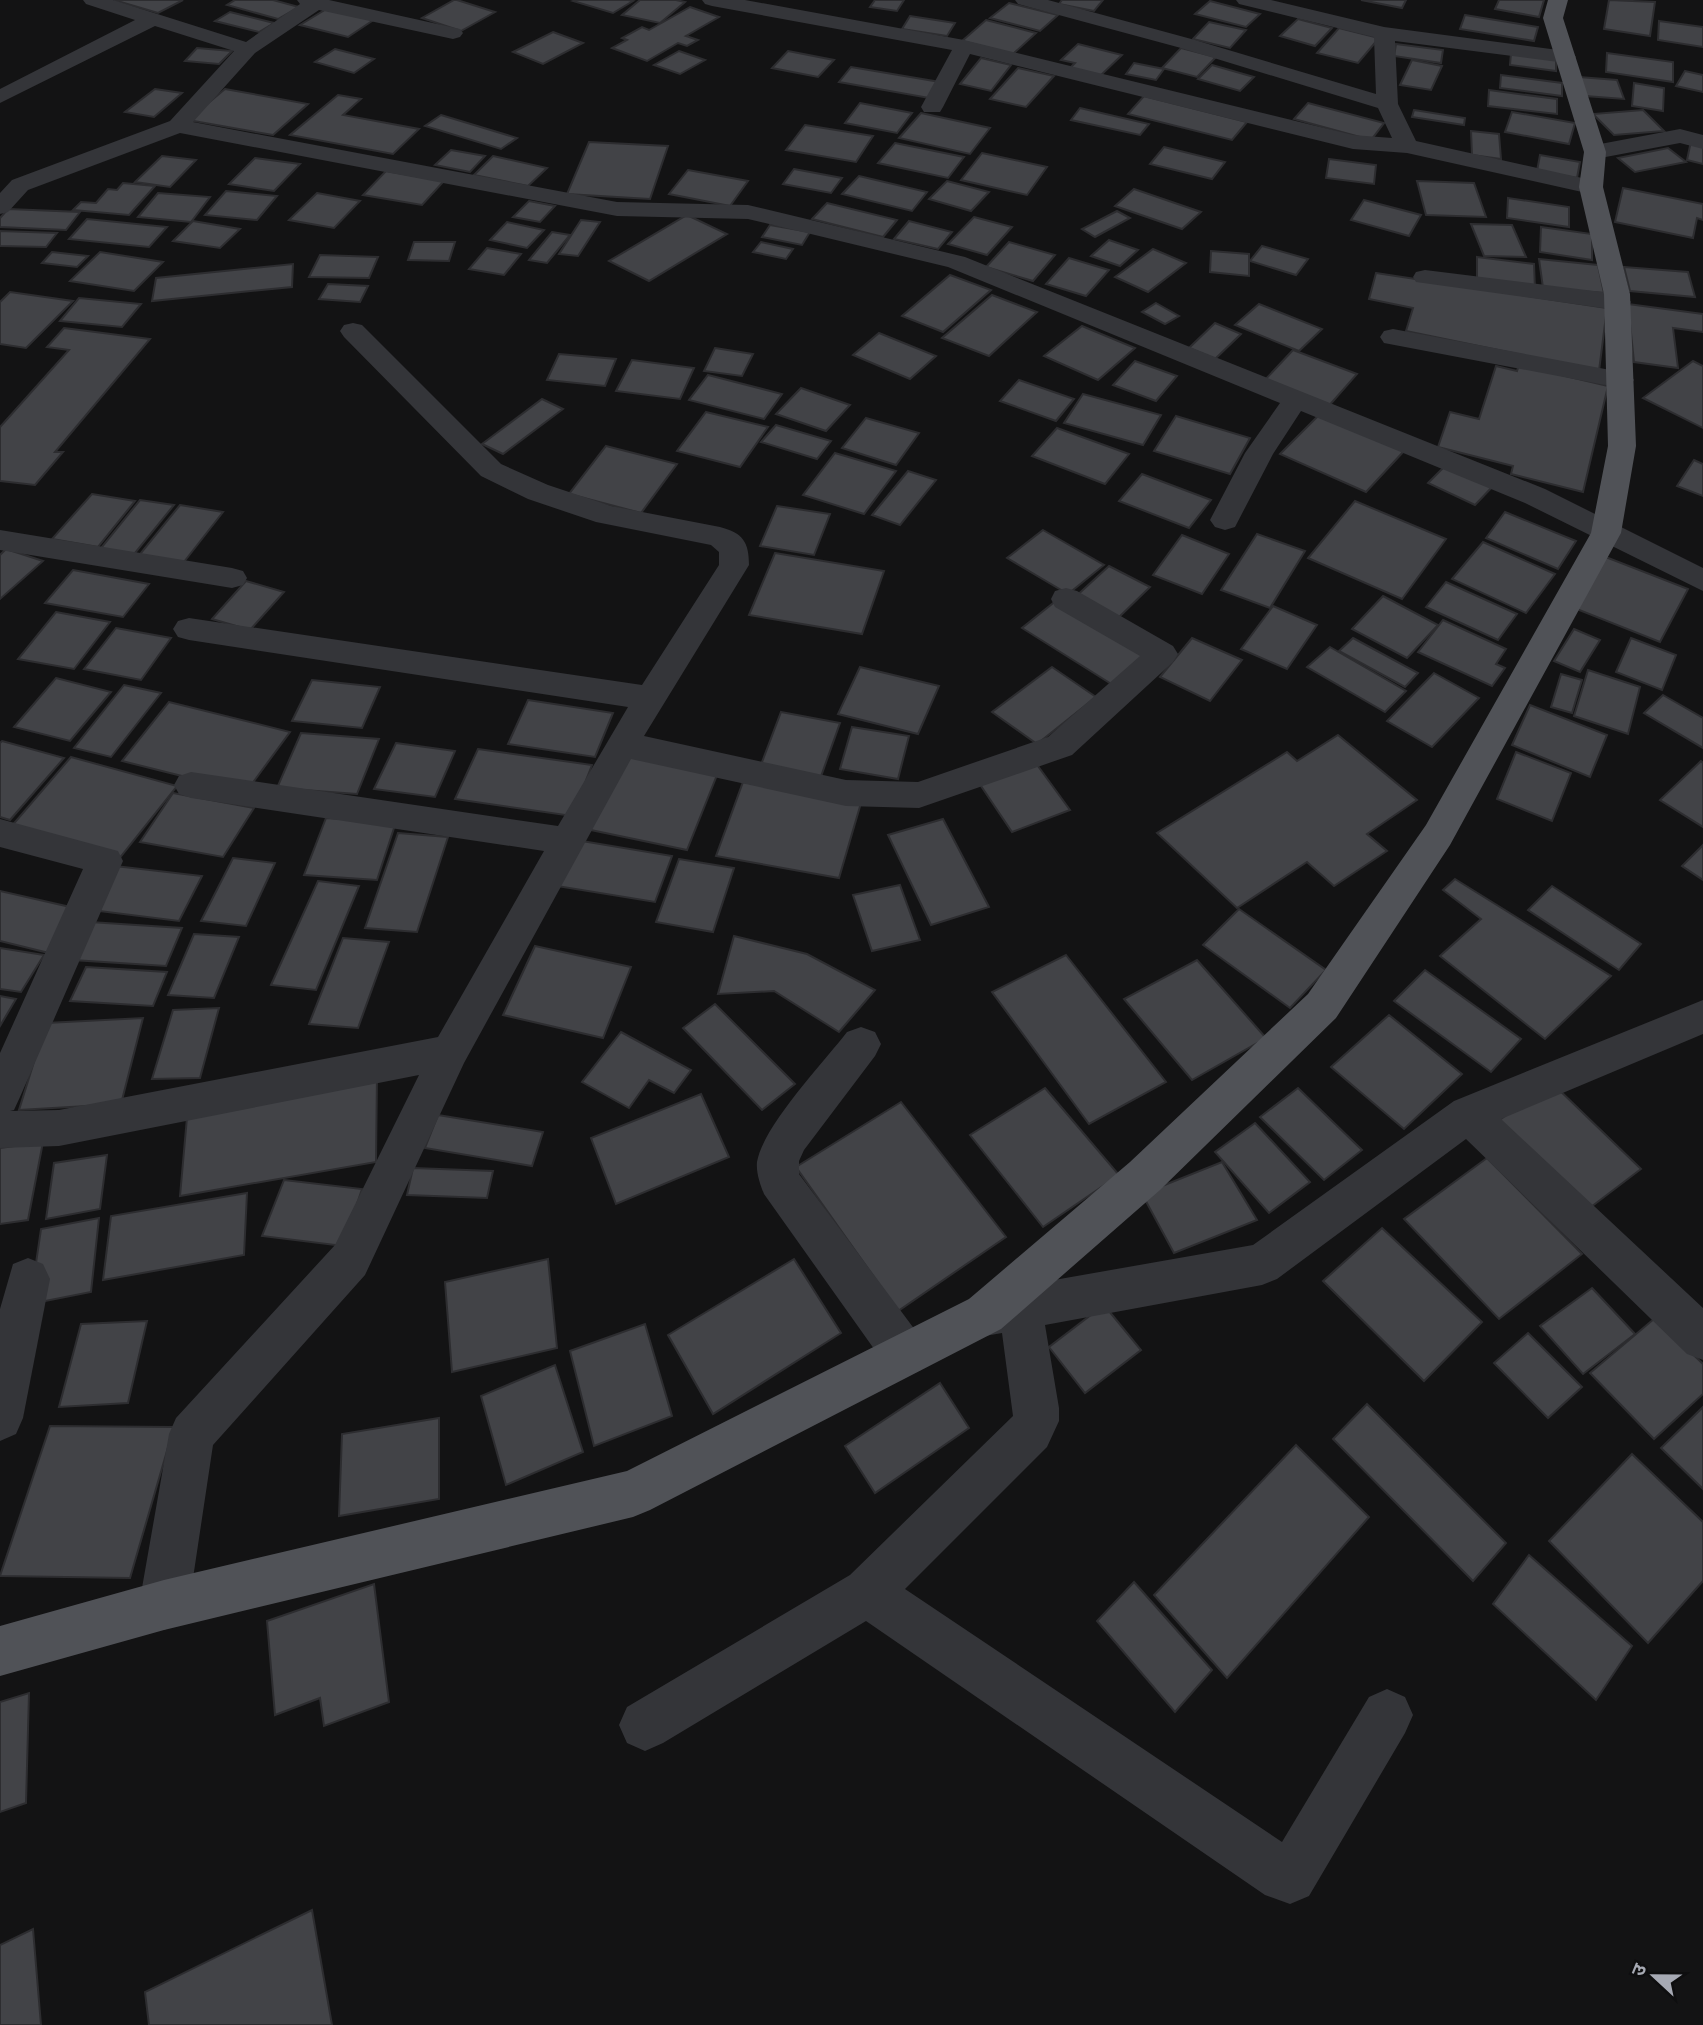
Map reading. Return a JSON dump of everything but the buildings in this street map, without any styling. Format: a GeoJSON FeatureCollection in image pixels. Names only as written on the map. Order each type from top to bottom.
{"type":"FeatureCollection","features":[{"type":"Feature","properties":{"kind":"main road"},"geometry":{"type":"LineString","coordinates":[[0,1651],[164,1605],[633,1493],[905,1354],[1002,1310],[1322,1006],[1438,835],[1606,533],[1622,446],[1618,302],[1593,169],[1566,57],[1553,18],[1558,0]]}},
{"type":"Feature","properties":{"kind":"street"},"geometry":{"type":"LineString","coordinates":[[93,0],[248,48]]}},
{"type":"Feature","properties":{"kind":"street"},"geometry":{"type":"LineString","coordinates":[[712,0],[964,46],[1353,142],[1407,145],[1593,169],[1680,136],[1703,142]]}},
{"type":"Feature","properties":{"kind":"street"},"geometry":{"type":"LineString","coordinates":[[1025,0],[1188,44],[1387,104]]}},
{"type":"Feature","properties":{"kind":"street"},"geometry":{"type":"LineString","coordinates":[[1246,0],[1384,33],[1566,57]]}},
{"type":"Feature","properties":{"kind":"street"},"geometry":{"type":"LineString","coordinates":[[178,127],[248,48],[282,28],[311,1],[453,33]]}},
{"type":"Feature","properties":{"kind":"street"},"geometry":{"type":"LineString","coordinates":[[0,97],[151,20]]}},
{"type":"Feature","properties":{"kind":"street"},"geometry":{"type":"LineString","coordinates":[[1384,33],[1387,104],[1407,145]]}},
{"type":"Feature","properties":{"kind":"street"},"geometry":{"type":"LineString","coordinates":[[932,107],[964,46]]}},
{"type":"Feature","properties":{"kind":"street"},"geometry":{"type":"LineString","coordinates":[[0,207],[10,180],[178,127],[617,209],[748,212],[956,262],[1535,496],[1703,581]]}},
{"type":"Feature","properties":{"kind":"street"},"geometry":{"type":"LineString","coordinates":[[1425,277],[1618,302]]}},
{"type":"Feature","properties":{"kind":"street"},"geometry":{"type":"LineString","coordinates":[[164,1605],[192,1434],[350,1260],[450,1052],[622,744],[734,565],[734,548],[720,537],[595,511],[538,492],[491,470],[353,331]]}},
{"type":"Feature","properties":{"kind":"street"},"geometry":{"type":"LineString","coordinates":[[1392,337],[1621,380]]}},
{"type":"Feature","properties":{"kind":"street"},"geometry":{"type":"LineString","coordinates":[[1224,520],[1259,453],[1296,399]]}},
{"type":"Feature","properties":{"kind":"street"},"geometry":{"type":"LineString","coordinates":[[0,540],[232,578],[189,629],[650,698]]}},
{"type":"Feature","properties":{"kind":"street"},"geometry":{"type":"LineString","coordinates":[[622,744],[846,793],[919,795],[1060,746],[1162,654],[1066,599]]}},
{"type":"Feature","properties":{"kind":"street"},"geometry":{"type":"LineString","coordinates":[[191,785],[568,841]]}},
{"type":"Feature","properties":{"kind":"street"},"geometry":{"type":"LineString","coordinates":[[0,832],[105,861],[0,1097]]}},
{"type":"Feature","properties":{"kind":"street"},"geometry":{"type":"LineString","coordinates":[[645,1726],[867,1592],[1031,1431],[1036,1408],[1002,1310],[1262,1264],[1468,1114],[1703,1017]]}},
{"type":"Feature","properties":{"kind":"street"},"geometry":{"type":"LineString","coordinates":[[861,1044],[789,1137],[778,1161],[779,1180],[905,1354]]}},
{"type":"Feature","properties":{"kind":"street"},"geometry":{"type":"LineString","coordinates":[[0,1130],[59,1128],[450,1052]]}},
{"type":"Feature","properties":{"kind":"street"},"geometry":{"type":"LineString","coordinates":[[1468,1114],[1703,1338]]}},
{"type":"Feature","properties":{"kind":"street"},"geometry":{"type":"LineString","coordinates":[[0,1418],[29,1279]]}},
{"type":"Feature","properties":{"kind":"street"},"geometry":{"type":"LineString","coordinates":[[867,1592],[1284,1876],[1290,1877],[1295,1872],[1387,1715]]}}]}
